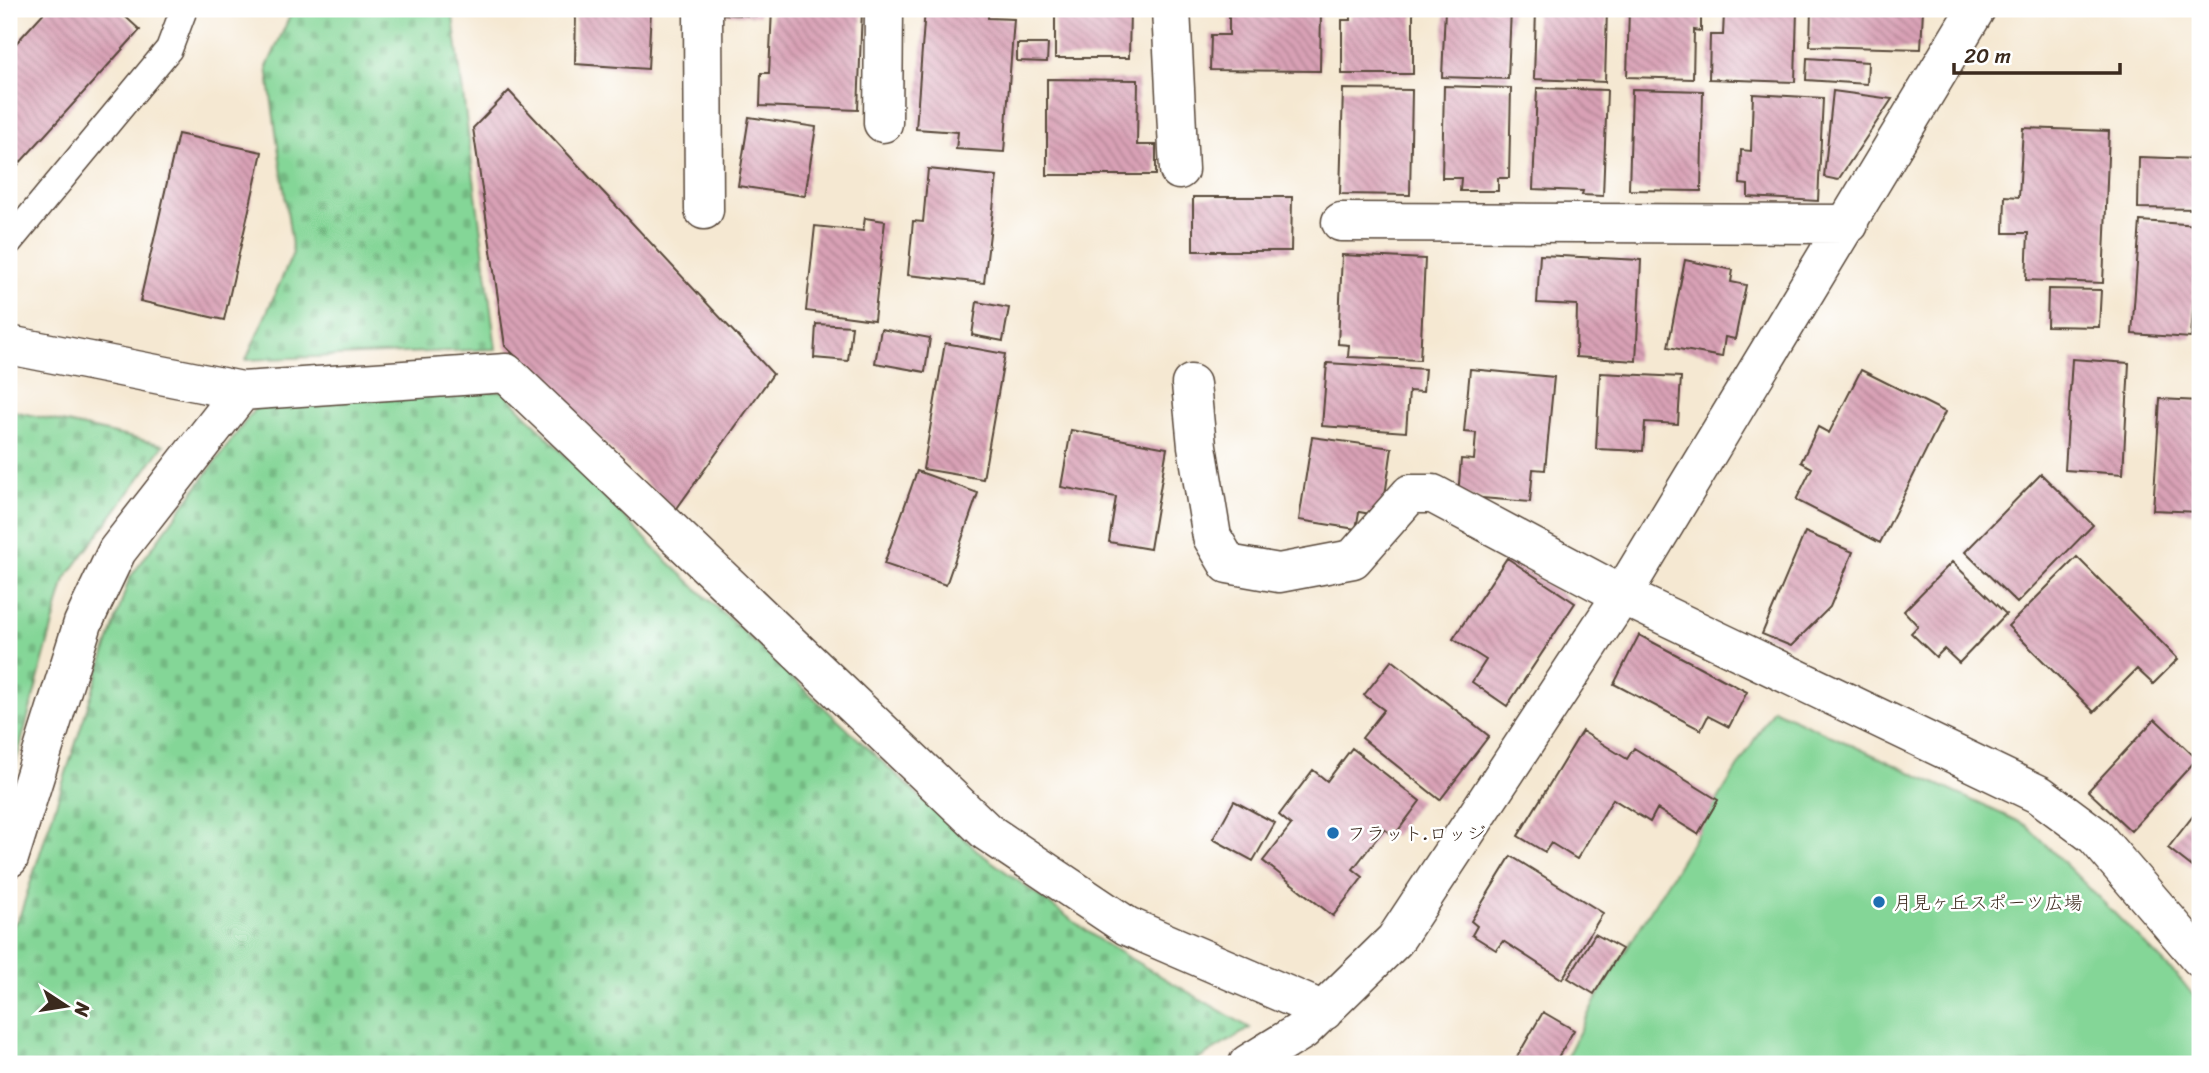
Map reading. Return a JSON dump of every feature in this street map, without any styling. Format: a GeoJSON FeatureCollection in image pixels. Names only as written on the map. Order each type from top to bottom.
{"type":"FeatureCollection","features":[{"type":"Feature","properties":{"kind":"street"},"geometry":{"type":"LineString","coordinates":[[703,9],[704,210]]}},
{"type":"Feature","properties":{"kind":"street"},"geometry":{"type":"LineString","coordinates":[[883,122],[884,9]]}},
{"type":"Feature","properties":{"kind":"street"},"geometry":{"type":"LineString","coordinates":[[1171,9],[1179,170]]}},
{"type":"Feature","properties":{"kind":"street"},"geometry":{"type":"LineString","coordinates":[[1248,1064],[1303,1030],[1395,940],[1622,595],[1976,9]]}},
{"type":"Feature","properties":{"kind":"street"},"geometry":{"type":"LineString","coordinates":[[1341,222],[1849,223]]}},
{"type":"Feature","properties":{"kind":"street"},"geometry":{"type":"LineString","coordinates":[[9,345],[242,391],[506,373],[987,832],[1127,926],[1324,1011]]}},
{"type":"Feature","properties":{"kind":"street"},"geometry":{"type":"LineString","coordinates":[[1191,384],[1212,537],[1228,564],[1279,573],[1353,559],[1410,494],[1433,494],[1622,595],[2040,795],[2095,836],[2200,958]]}},
{"type":"Feature","properties":{"kind":"street"},"geometry":{"type":"LineString","coordinates":[[9,858],[83,623],[117,551],[242,391]]}},
{"type":"Feature","properties":{"kind":"lane"},"geometry":{"type":"LineString","coordinates":[[9,242],[169,49],[184,9]]}},
{"type":"Feature","properties":{"kind":"green space"},"geometry":{"type":"Polygon","coordinates":[[[293,9],[452,9],[496,349],[246,360],[293,253],[267,67],[293,9]]]}},
{"type":"Feature","properties":{"kind":"green space"},"geometry":{"type":"Polygon","coordinates":[[[503,391],[664,558],[980,853],[1102,942],[1250,1028],[1191,1064],[9,1064],[9,932],[20,915],[129,579],[259,403],[503,391]]]}},
{"type":"Feature","properties":{"kind":"green space"},"geometry":{"type":"Polygon","coordinates":[[[9,410],[164,445],[65,579],[9,788],[9,410]]]}},
{"type":"Feature","properties":{"kind":"green space","name":"月見ヶ丘スポーツ広場"},"geometry":{"type":"Polygon","coordinates":[[[1773,709],[2026,825],[2181,980],[2200,1004],[2200,1064],[1563,1064],[1594,1003],[1773,709]]]}},
{"type":"Feature","properties":{"kind":"building"},"geometry":{"type":"Polygon","coordinates":[[[47,9],[117,9],[140,30],[9,175],[9,51],[47,9]]]}},
{"type":"Feature","properties":{"kind":"building"},"geometry":{"type":"Polygon","coordinates":[[[576,9],[651,9],[648,69],[575,64],[576,9]]]}},
{"type":"Feature","properties":{"kind":"building"},"geometry":{"type":"Polygon","coordinates":[[[723,9],[759,9],[759,16],[722,14],[723,9]]]}},
{"type":"Feature","properties":{"kind":"building"},"geometry":{"type":"Polygon","coordinates":[[[772,9],[862,9],[858,110],[760,106],[761,73],[769,73],[772,9]]]}},
{"type":"Feature","properties":{"kind":"building"},"geometry":{"type":"Polygon","coordinates":[[[925,9],[988,9],[988,18],[1014,19],[1004,152],[956,149],[958,132],[916,129],[925,9]]]}},
{"type":"Feature","properties":{"kind":"building"},"geometry":{"type":"Polygon","coordinates":[[[1055,9],[1130,9],[1129,58],[1055,58],[1055,9]]]}},
{"type":"Feature","properties":{"kind":"building"},"geometry":{"type":"Polygon","coordinates":[[[1229,9],[1321,9],[1320,71],[1210,70],[1211,35],[1229,35],[1229,9]]]}},
{"type":"Feature","properties":{"kind":"building"},"geometry":{"type":"Polygon","coordinates":[[[1351,9],[1413,9],[1413,74],[1342,74],[1342,20],[1351,20],[1351,9]]]}},
{"type":"Feature","properties":{"kind":"building"},"geometry":{"type":"Polygon","coordinates":[[[1445,9],[1511,9],[1508,79],[1442,77],[1445,9]]]}},
{"type":"Feature","properties":{"kind":"building"},"geometry":{"type":"Polygon","coordinates":[[[1536,9],[1607,9],[1605,82],[1534,79],[1536,9]]]}},
{"type":"Feature","properties":{"kind":"building"},"geometry":{"type":"Polygon","coordinates":[[[1629,9],[1701,9],[1701,31],[1694,30],[1693,79],[1627,77],[1629,9]]]}},
{"type":"Feature","properties":{"kind":"building"},"geometry":{"type":"Polygon","coordinates":[[[1740,9],[1797,9],[1795,82],[1709,79],[1710,35],[1723,35],[1724,13],[1740,13],[1740,9]]]}},
{"type":"Feature","properties":{"kind":"building"},"geometry":{"type":"Polygon","coordinates":[[[1811,9],[1923,9],[1921,49],[1810,46],[1811,9]]]}},
{"type":"Feature","properties":{"kind":"building"},"geometry":{"type":"Polygon","coordinates":[[[1017,44],[1048,44],[1047,62],[1017,61],[1017,44]]]}},
{"type":"Feature","properties":{"kind":"building"},"geometry":{"type":"Polygon","coordinates":[[[1807,58],[1868,62],[1867,84],[1806,80],[1807,58]]]}},
{"type":"Feature","properties":{"kind":"building"},"geometry":{"type":"Polygon","coordinates":[[[1047,79],[1138,80],[1137,145],[1156,145],[1156,175],[1047,175],[1047,79]]]}},
{"type":"Feature","properties":{"kind":"building"},"geometry":{"type":"Polygon","coordinates":[[[1444,86],[1511,88],[1509,178],[1498,178],[1498,191],[1460,191],[1461,178],[1442,178],[1444,86]]]}},
{"type":"Feature","properties":{"kind":"building"},"geometry":{"type":"Polygon","coordinates":[[[1537,88],[1607,90],[1603,196],[1582,195],[1583,191],[1533,189],[1537,88]]]}},
{"type":"Feature","properties":{"kind":"building"},"geometry":{"type":"Polygon","coordinates":[[[1343,89],[1412,90],[1410,195],[1340,194],[1343,89]]]}},
{"type":"Feature","properties":{"kind":"building"},"geometry":{"type":"Polygon","coordinates":[[[1632,89],[1703,91],[1701,191],[1629,190],[1632,89]]]}},
{"type":"Feature","properties":{"kind":"building"},"geometry":{"type":"Polygon","coordinates":[[[509,91],[773,374],[675,511],[505,346],[473,128],[509,91]]]}},
{"type":"Feature","properties":{"kind":"building"},"geometry":{"type":"Polygon","coordinates":[[[1833,91],[1892,99],[1838,180],[1824,177],[1833,91]]]}},
{"type":"Feature","properties":{"kind":"building"},"geometry":{"type":"Polygon","coordinates":[[[1753,94],[1823,98],[1818,201],[1748,197],[1748,185],[1740,184],[1741,150],[1751,151],[1753,94]]]}},
{"type":"Feature","properties":{"kind":"building"},"geometry":{"type":"Polygon","coordinates":[[[749,117],[816,127],[805,196],[738,186],[749,117]]]}},
{"type":"Feature","properties":{"kind":"building"},"geometry":{"type":"Polygon","coordinates":[[[2023,128],[2109,131],[2103,283],[2026,280],[2028,233],[2004,233],[2005,196],[2019,197],[2023,128]]]}},
{"type":"Feature","properties":{"kind":"building"},"geometry":{"type":"Polygon","coordinates":[[[178,134],[262,152],[224,320],[140,301],[178,134]]]}},
{"type":"Feature","properties":{"kind":"building"},"geometry":{"type":"Polygon","coordinates":[[[2139,157],[2199,159],[2198,209],[2138,208],[2139,157]]]}},
{"type":"Feature","properties":{"kind":"building"},"geometry":{"type":"Polygon","coordinates":[[[928,169],[997,176],[984,283],[908,275],[913,221],[923,222],[928,169]]]}},
{"type":"Feature","properties":{"kind":"building"},"geometry":{"type":"Polygon","coordinates":[[[1193,197],[1292,197],[1291,251],[1193,251],[1193,197]]]}},
{"type":"Feature","properties":{"kind":"building"},"geometry":{"type":"Polygon","coordinates":[[[865,218],[885,221],[874,320],[806,311],[815,226],[863,231],[865,218]]]}},
{"type":"Feature","properties":{"kind":"building"},"geometry":{"type":"Polygon","coordinates":[[[2140,221],[2199,225],[2191,338],[2132,334],[2140,221]]]}},
{"type":"Feature","properties":{"kind":"building"},"geometry":{"type":"Polygon","coordinates":[[[1342,255],[1425,259],[1420,360],[1348,357],[1349,345],[1338,344],[1342,255]]]}},
{"type":"Feature","properties":{"kind":"building"},"geometry":{"type":"Polygon","coordinates":[[[1540,255],[1641,260],[1636,361],[1576,357],[1577,305],[1537,303],[1540,255]]]}},
{"type":"Feature","properties":{"kind":"building"},"geometry":{"type":"Polygon","coordinates":[[[1685,260],[1733,270],[1731,282],[1746,285],[1735,339],[1725,337],[1722,357],[1668,347],[1685,260]]]}},
{"type":"Feature","properties":{"kind":"building"},"geometry":{"type":"Polygon","coordinates":[[[2048,289],[2101,290],[2099,327],[2047,326],[2048,289]]]}},
{"type":"Feature","properties":{"kind":"building"},"geometry":{"type":"Polygon","coordinates":[[[977,302],[1009,308],[1003,341],[972,335],[977,302]]]}},
{"type":"Feature","properties":{"kind":"building"},"geometry":{"type":"Polygon","coordinates":[[[816,324],[852,326],[848,361],[814,358],[816,324]]]}},
{"type":"Feature","properties":{"kind":"building"},"geometry":{"type":"Polygon","coordinates":[[[881,329],[930,338],[925,372],[875,363],[881,329]]]}},
{"type":"Feature","properties":{"kind":"building"},"geometry":{"type":"Polygon","coordinates":[[[945,343],[1005,354],[983,479],[923,469],[945,343]]]}},
{"type":"Feature","properties":{"kind":"building"},"geometry":{"type":"Polygon","coordinates":[[[2072,359],[2129,363],[2123,474],[2065,470],[2072,359]]]}},
{"type":"Feature","properties":{"kind":"building"},"geometry":{"type":"Polygon","coordinates":[[[1327,363],[1425,369],[1423,392],[1409,391],[1406,432],[1322,426],[1327,363]]]}},
{"type":"Feature","properties":{"kind":"building"},"geometry":{"type":"Polygon","coordinates":[[[1470,369],[1554,377],[1545,470],[1533,469],[1530,502],[1458,496],[1461,459],[1474,460],[1476,433],[1464,432],[1470,369]]]}},
{"type":"Feature","properties":{"kind":"building"},"geometry":{"type":"Polygon","coordinates":[[[1861,370],[1945,412],[1880,543],[1796,500],[1812,468],[1801,462],[1818,427],[1829,433],[1861,370]]]}},
{"type":"Feature","properties":{"kind":"building"},"geometry":{"type":"Polygon","coordinates":[[[1600,373],[1681,377],[1678,424],[1645,422],[1643,451],[1596,449],[1600,373]]]}},
{"type":"Feature","properties":{"kind":"building"},"geometry":{"type":"Polygon","coordinates":[[[2160,399],[2200,401],[2200,512],[2153,510],[2160,399]]]}},
{"type":"Feature","properties":{"kind":"building"},"geometry":{"type":"Polygon","coordinates":[[[1071,430],[1167,448],[1150,549],[1109,542],[1116,497],[1061,487],[1071,430]]]}},
{"type":"Feature","properties":{"kind":"building"},"geometry":{"type":"Polygon","coordinates":[[[1312,437],[1392,448],[1382,516],[1359,512],[1356,529],[1299,520],[1312,437]]]}},
{"type":"Feature","properties":{"kind":"building"},"geometry":{"type":"Polygon","coordinates":[[[917,471],[978,493],[946,585],[884,564],[917,471]]]}},
{"type":"Feature","properties":{"kind":"building"},"geometry":{"type":"Polygon","coordinates":[[[2041,474],[2093,525],[2017,603],[1965,552],[2041,474]]]}},
{"type":"Feature","properties":{"kind":"building"},"geometry":{"type":"Polygon","coordinates":[[[1805,532],[1853,552],[1830,607],[1791,646],[1762,634],[1805,532]]]}},
{"type":"Feature","properties":{"kind":"building"},"geometry":{"type":"Polygon","coordinates":[[[2077,557],[2178,659],[2153,684],[2137,669],[2094,712],[2008,626],[2077,557]]]}},
{"type":"Feature","properties":{"kind":"building"},"geometry":{"type":"Polygon","coordinates":[[[1507,558],[1575,603],[1507,706],[1472,682],[1486,660],[1453,639],[1507,558]]]}},
{"type":"Feature","properties":{"kind":"building"},"geometry":{"type":"Polygon","coordinates":[[[1952,562],[2006,614],[1959,663],[1944,649],[1936,657],[1911,633],[1918,626],[1904,611],[1952,562]]]}},
{"type":"Feature","properties":{"kind":"building"},"geometry":{"type":"Polygon","coordinates":[[[1639,635],[1747,692],[1729,727],[1708,716],[1701,730],[1614,684],[1639,635]]]}},
{"type":"Feature","properties":{"kind":"building"},"geometry":{"type":"Polygon","coordinates":[[[1392,660],[1489,736],[1440,800],[1362,738],[1384,710],[1364,695],[1392,660]]]}},
{"type":"Feature","properties":{"kind":"building"},"geometry":{"type":"Polygon","coordinates":[[[2155,719],[2197,759],[2131,831],[2088,791],[2155,719]]]}},
{"type":"Feature","properties":{"kind":"building"},"geometry":{"type":"Polygon","coordinates":[[[1582,731],[1627,759],[1634,748],[1718,800],[1698,834],[1657,809],[1650,822],[1613,799],[1577,859],[1551,843],[1545,852],[1518,836],[1582,731]]]}},
{"type":"Feature","properties":{"kind":"building","name":"フラット.ロッジ"},"geometry":{"type":"Polygon","coordinates":[[[1352,748],[1420,801],[1394,836],[1384,829],[1353,869],[1363,877],[1333,916],[1263,861],[1291,825],[1279,815],[1313,770],[1327,781],[1352,748]]]}},
{"type":"Feature","properties":{"kind":"building"},"geometry":{"type":"Polygon","coordinates":[[[1234,801],[1275,823],[1253,861],[1213,839],[1234,801]]]}},
{"type":"Feature","properties":{"kind":"building"},"geometry":{"type":"Polygon","coordinates":[[[2200,807],[2200,873],[2168,848],[2200,807]]]}},
{"type":"Feature","properties":{"kind":"building"},"geometry":{"type":"Polygon","coordinates":[[[1511,856],[1603,913],[1562,979],[1503,941],[1496,950],[1472,935],[1477,926],[1471,921],[1511,856]]]}},
{"type":"Feature","properties":{"kind":"building"},"geometry":{"type":"Polygon","coordinates":[[[1595,934],[1622,949],[1594,994],[1568,978],[1595,934]]]}},
{"type":"Feature","properties":{"kind":"building"},"geometry":{"type":"Polygon","coordinates":[[[1543,1012],[1574,1030],[1554,1064],[1513,1064],[1543,1012]]]}},
{"type":"Feature","properties":{"kind":"place","name":"フラット.ロッジ"},"geometry":{"type":"Point","coordinates":[1333,833]}},
{"type":"Feature","properties":{"kind":"place","name":"月見ヶ丘スポーツ広場"},"geometry":{"type":"Point","coordinates":[1879,902]}}]}
